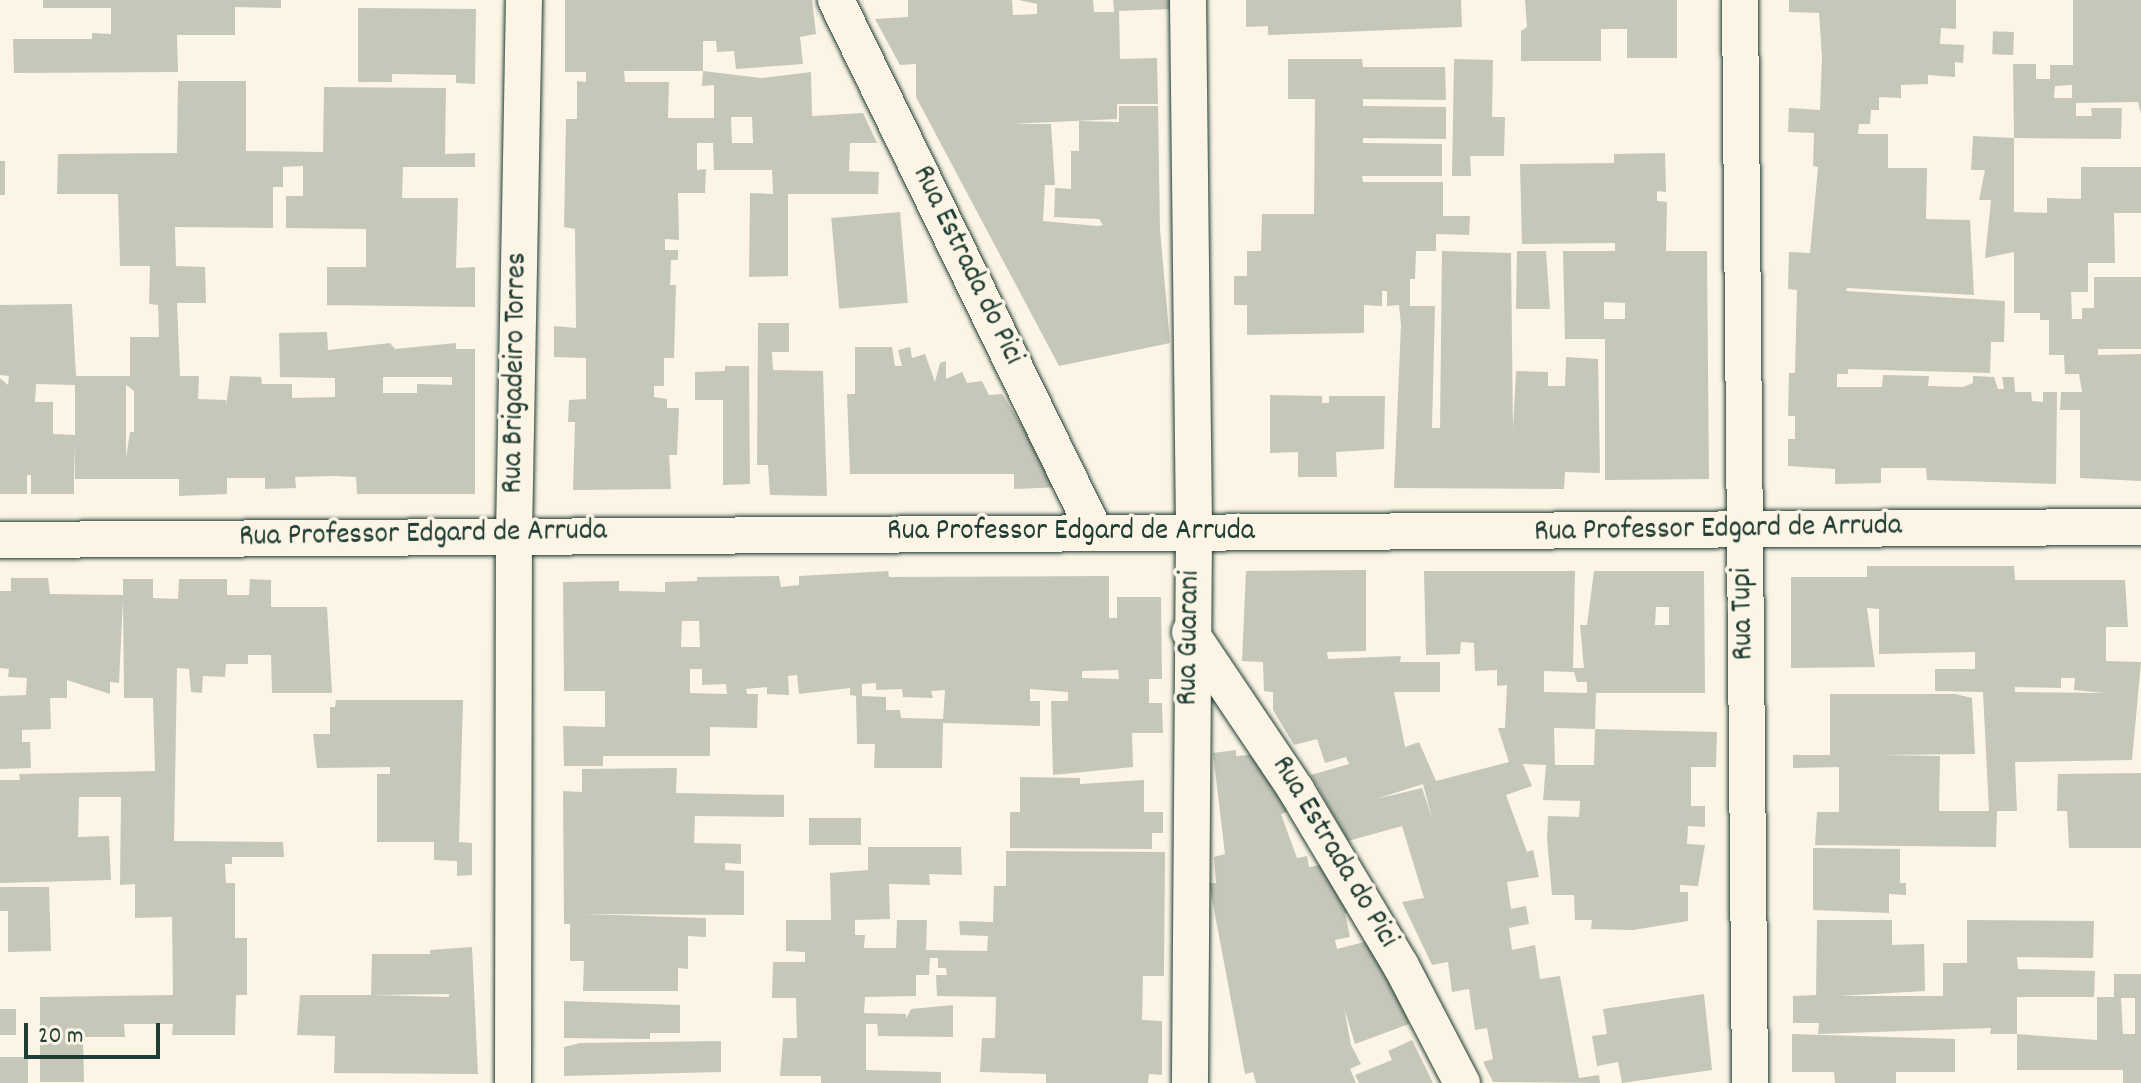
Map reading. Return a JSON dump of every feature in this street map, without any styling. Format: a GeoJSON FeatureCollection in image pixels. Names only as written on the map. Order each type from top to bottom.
{"type":"FeatureCollection","features":[{"type":"Feature","properties":{"kind":"street","name":"Rua Brigadeiro Torres"},"geometry":{"type":"LineString","coordinates":[[513,1083],[514,534],[524,0]]}},
{"type":"Feature","properties":{"kind":"street","name":"Rua Estrada do Pici"},"geometry":{"type":"LineString","coordinates":[[836,0],[1095,532]]}},
{"type":"Feature","properties":{"kind":"street","name":"Rua Guarani"},"geometry":{"type":"LineString","coordinates":[[1188,0],[1194,532],[1190,632],[1190,1083]]}},
{"type":"Feature","properties":{"kind":"street","name":"Rua Tupi"},"geometry":{"type":"LineString","coordinates":[[1740,0],[1750,1083]]}},
{"type":"Feature","properties":{"kind":"street","name":"Rua Professor Edgard de Arruda"},"geometry":{"type":"LineString","coordinates":[[0,540],[514,534],[2141,527]]}},
{"type":"Feature","properties":{"kind":"street","name":"Rua Estrada do Pici"},"geometry":{"type":"LineString","coordinates":[[1190,632],[1296,790],[1401,966],[1462,1083]]}},
{"type":"Feature","properties":{"kind":"building"},"geometry":{"type":"Polygon","coordinates":[[[43,0],[281,0],[281,8],[235,7],[235,35],[177,35],[178,72],[14,73],[13,39],[92,39],[92,33],[111,34],[111,8],[43,8],[43,0]]]}},
{"type":"Feature","properties":{"kind":"building"},"geometry":{"type":"Polygon","coordinates":[[[565,0],[812,0],[816,34],[800,37],[803,64],[736,69],[734,51],[717,52],[716,41],[703,41],[703,71],[761,78],[811,72],[812,116],[863,113],[877,143],[850,143],[849,171],[879,172],[878,194],[788,194],[788,276],[749,277],[750,193],[773,194],[772,170],[714,170],[713,143],[697,143],[697,170],[706,169],[705,193],[678,193],[679,240],[665,239],[665,250],[678,250],[678,260],[671,260],[670,285],[676,285],[674,358],[664,358],[664,386],[654,386],[654,397],[667,399],[667,408],[679,408],[677,455],[669,455],[671,489],[573,490],[575,422],[568,422],[569,400],[586,399],[586,358],[554,357],[554,326],[576,328],[575,229],[564,227],[566,119],[577,119],[577,81],[586,82],[586,72],[565,72],[565,0]],[[624,71],[625,82],[669,82],[668,118],[714,118],[714,85],[702,86],[703,71],[624,71]],[[731,117],[732,143],[753,143],[752,117],[731,117]]]}},
{"type":"Feature","properties":{"kind":"building"},"geometry":{"type":"Polygon","coordinates":[[[908,0],[1012,0],[1013,15],[1037,14],[1037,4],[1019,0],[1093,0],[1094,12],[1114,12],[1113,0],[1171,0],[1171,9],[1119,11],[1120,59],[1157,58],[1158,104],[1117,104],[1117,119],[1013,124],[1051,124],[1055,185],[1045,185],[1043,221],[1097,226],[1103,225],[1099,219],[1054,217],[1055,188],[1071,189],[1071,151],[1079,151],[1079,121],[1119,122],[1119,106],[1158,106],[1160,229],[1170,343],[1059,366],[916,97],[916,64],[900,65],[875,19],[908,17],[908,0]]]}},
{"type":"Feature","properties":{"kind":"building"},"geometry":{"type":"Polygon","coordinates":[[[1246,0],[1461,0],[1462,27],[1268,35],[1268,26],[1246,27],[1246,0]]]}},
{"type":"Feature","properties":{"kind":"building"},"geometry":{"type":"Polygon","coordinates":[[[1525,0],[1677,0],[1677,58],[1627,58],[1627,29],[1601,29],[1601,61],[1521,61],[1521,31],[1527,27],[1525,0]]]}},
{"type":"Feature","properties":{"kind":"building"},"geometry":{"type":"Polygon","coordinates":[[[1789,0],[1956,0],[1956,29],[1941,28],[1940,44],[1964,45],[1963,63],[1955,62],[1955,77],[1928,75],[1928,84],[1901,85],[1901,98],[1879,97],[1879,110],[1871,110],[1870,124],[1859,124],[1858,134],[1888,134],[1888,168],[1927,168],[1926,219],[1970,220],[1974,295],[1847,288],[1846,291],[2005,301],[2004,342],[1991,342],[1990,373],[1848,369],[1848,374],[1837,374],[1837,387],[1882,387],[1883,375],[1929,376],[1928,386],[1963,387],[1973,383],[1973,376],[1994,377],[1998,389],[2004,389],[2002,377],[2014,377],[2015,392],[2031,392],[2032,401],[2043,402],[2043,392],[2057,392],[2056,484],[1927,480],[1926,468],[1881,468],[1881,483],[1835,484],[1835,469],[1788,466],[1788,439],[1795,439],[1795,416],[1788,416],[1789,373],[1795,373],[1797,290],[1788,289],[1789,252],[1810,253],[1818,167],[1813,166],[1814,133],[1788,132],[1789,108],[1820,110],[1822,57],[1819,13],[1789,12],[1789,0]]]}},
{"type":"Feature","properties":{"kind":"building"},"geometry":{"type":"Polygon","coordinates":[[[2073,0],[2141,0],[2141,114],[2138,102],[2076,103],[2076,116],[2092,116],[2091,108],[2122,108],[2121,139],[2014,138],[2013,64],[2036,64],[2036,79],[2050,79],[2050,65],[2073,65],[2073,0]],[[2072,85],[2055,86],[2054,98],[2072,98],[2072,85]]]}},
{"type":"Feature","properties":{"kind":"building"},"geometry":{"type":"Polygon","coordinates":[[[358,8],[476,9],[475,84],[456,83],[456,75],[392,74],[392,82],[358,82],[358,8]]]}},
{"type":"Feature","properties":{"kind":"building"},"geometry":{"type":"Polygon","coordinates":[[[1993,31],[2014,32],[2013,55],[1992,54],[1993,31]]]}},
{"type":"Feature","properties":{"kind":"building"},"geometry":{"type":"Polygon","coordinates":[[[1288,59],[1362,59],[1363,67],[1445,67],[1446,100],[1363,99],[1363,106],[1446,107],[1446,139],[1363,138],[1363,143],[1442,144],[1442,176],[1362,176],[1363,182],[1443,182],[1443,216],[1470,216],[1469,235],[1436,234],[1436,251],[1416,251],[1415,279],[1410,279],[1410,306],[1435,306],[1432,428],[1440,428],[1442,251],[1511,253],[1513,429],[1516,371],[1548,372],[1548,386],[1565,386],[1566,357],[1598,359],[1600,473],[1565,472],[1564,489],[1394,488],[1401,325],[1399,305],[1387,306],[1387,291],[1382,291],[1382,306],[1364,305],[1364,333],[1247,335],[1247,305],[1234,305],[1234,276],[1247,276],[1247,251],[1261,251],[1262,214],[1314,214],[1315,99],[1288,99],[1288,59]]]}},
{"type":"Feature","properties":{"kind":"building"},"geometry":{"type":"Polygon","coordinates":[[[1454,59],[1493,60],[1492,117],[1505,117],[1504,156],[1470,156],[1471,176],[1452,176],[1454,59]]]}},
{"type":"Feature","properties":{"kind":"building"},"geometry":{"type":"Polygon","coordinates":[[[178,81],[246,81],[246,151],[323,152],[324,87],[446,88],[445,154],[475,153],[475,167],[403,167],[402,198],[458,198],[456,268],[475,267],[475,307],[327,305],[327,267],[366,267],[366,229],[286,228],[286,196],[303,196],[303,166],[283,167],[283,187],[273,187],[273,228],[175,227],[176,266],[205,267],[206,303],[177,303],[180,376],[199,376],[198,399],[226,400],[226,406],[230,376],[261,377],[262,384],[292,384],[292,398],[335,397],[335,378],[280,377],[279,333],[327,332],[328,350],[390,343],[395,349],[456,343],[456,349],[475,349],[475,494],[357,494],[356,477],[335,476],[295,477],[296,488],[265,489],[265,478],[227,478],[227,494],[179,496],[179,479],[75,479],[74,444],[74,494],[31,494],[31,475],[27,475],[27,494],[0,494],[0,378],[8,385],[9,376],[0,375],[0,305],[72,304],[76,376],[130,376],[130,337],[159,337],[158,305],[149,304],[150,266],[120,266],[118,194],[57,194],[58,154],[177,153],[178,81]],[[383,377],[383,393],[417,393],[417,384],[452,385],[452,377],[383,377]],[[36,384],[35,402],[53,402],[53,434],[75,435],[75,385],[36,384]],[[126,385],[126,458],[130,432],[134,432],[134,391],[126,385]]]}},
{"type":"Feature","properties":{"kind":"building"},"geometry":{"type":"Polygon","coordinates":[[[1973,136],[2014,138],[2014,212],[2047,213],[2047,198],[2081,199],[2081,167],[2141,167],[2141,213],[2114,213],[2115,263],[2088,263],[2088,292],[2071,292],[2072,319],[2082,319],[2082,308],[2094,308],[2094,277],[2141,277],[2141,349],[2098,349],[2098,355],[2141,354],[2141,481],[2080,478],[2080,410],[2060,410],[2061,392],[2082,392],[2079,374],[2065,374],[2064,355],[2049,355],[2049,320],[2040,320],[2040,313],[2014,313],[2014,252],[1985,258],[1991,200],[1979,200],[1985,170],[1971,170],[1973,136]]]}},
{"type":"Feature","properties":{"kind":"building"},"geometry":{"type":"Polygon","coordinates":[[[1665,153],[1666,192],[1657,191],[1657,201],[1667,202],[1666,251],[1707,251],[1709,479],[1605,480],[1605,339],[1565,339],[1563,251],[1615,251],[1615,243],[1522,244],[1520,164],[1614,163],[1614,154],[1665,153]],[[1604,302],[1604,319],[1625,319],[1625,303],[1604,302]]]}},
{"type":"Feature","properties":{"kind":"building"},"geometry":{"type":"Polygon","coordinates":[[[0,161],[5,161],[5,195],[0,195],[0,161]]]}},
{"type":"Feature","properties":{"kind":"building"},"geometry":{"type":"Polygon","coordinates":[[[900,212],[908,303],[839,309],[831,218],[900,212]]]}},
{"type":"Feature","properties":{"kind":"building"},"geometry":{"type":"Polygon","coordinates":[[[1517,251],[1546,251],[1550,309],[1516,309],[1517,251]]]}},
{"type":"Feature","properties":{"kind":"building"},"geometry":{"type":"Polygon","coordinates":[[[758,323],[789,323],[789,352],[772,352],[773,370],[823,371],[827,496],[770,495],[768,465],[757,465],[758,323]]]}},
{"type":"Feature","properties":{"kind":"building"},"geometry":{"type":"Polygon","coordinates":[[[855,347],[892,347],[895,366],[902,366],[898,350],[910,347],[912,358],[925,354],[935,382],[940,363],[946,361],[946,379],[962,372],[967,383],[982,381],[989,395],[1002,394],[1060,487],[1014,489],[1014,474],[850,474],[847,394],[855,394],[855,347]]]}},
{"type":"Feature","properties":{"kind":"building"},"geometry":{"type":"Polygon","coordinates":[[[725,366],[749,366],[750,484],[723,485],[723,400],[695,400],[695,372],[725,371],[725,366]]]}},
{"type":"Feature","properties":{"kind":"building"},"geometry":{"type":"Polygon","coordinates":[[[1270,395],[1322,396],[1322,403],[1329,403],[1329,396],[1385,396],[1384,449],[1336,452],[1337,477],[1298,477],[1298,452],[1270,453],[1270,395]]]}},
{"type":"Feature","properties":{"kind":"building"},"geometry":{"type":"Polygon","coordinates":[[[1867,566],[2014,566],[2015,580],[2125,580],[2128,627],[2106,627],[2106,661],[2141,662],[2132,760],[2015,762],[2017,811],[1997,811],[1996,847],[1815,845],[1817,812],[1839,812],[1839,767],[1793,768],[1793,755],[1830,755],[1830,694],[1955,694],[1972,698],[1975,754],[1880,755],[1940,756],[1939,811],[1989,811],[1983,692],[1935,691],[1935,669],[1975,669],[1975,652],[1879,654],[1879,609],[1867,608],[1875,667],[1791,668],[1791,577],[1867,577],[1867,566]],[[2061,678],[2061,688],[2015,687],[2015,692],[2105,693],[2074,690],[2075,678],[2061,678]]]}},
{"type":"Feature","properties":{"kind":"building"},"geometry":{"type":"Polygon","coordinates":[[[1366,570],[1366,651],[1327,652],[1328,659],[1401,656],[1400,662],[1440,662],[1440,692],[1394,692],[1405,747],[1419,742],[1436,781],[1509,762],[1498,728],[1505,728],[1507,685],[1497,686],[1497,670],[1475,671],[1474,643],[1461,642],[1460,654],[1426,655],[1424,571],[1575,571],[1573,668],[1584,668],[1580,625],[1587,625],[1594,571],[1704,571],[1705,693],[1596,693],[1595,729],[1717,732],[1716,767],[1691,767],[1691,806],[1705,806],[1705,827],[1688,826],[1687,844],[1705,845],[1698,886],[1680,885],[1680,892],[1688,892],[1688,921],[1633,930],[1591,929],[1592,920],[1575,920],[1574,895],[1552,895],[1547,838],[1548,816],[1579,817],[1580,801],[1543,800],[1546,765],[1523,764],[1532,786],[1506,795],[1527,852],[1533,850],[1539,877],[1507,882],[1511,909],[1526,906],[1529,924],[1509,928],[1512,950],[1535,945],[1540,979],[1560,976],[1579,1078],[1599,1075],[1600,1083],[1493,1082],[1483,1062],[1493,1059],[1487,1028],[1475,1030],[1469,989],[1452,992],[1448,962],[1432,965],[1402,902],[1424,898],[1402,826],[1348,841],[1311,775],[1349,764],[1346,757],[1325,763],[1317,739],[1294,745],[1273,710],[1273,692],[1264,691],[1263,662],[1242,661],[1246,571],[1366,570]],[[1656,607],[1655,625],[1669,625],[1669,607],[1656,607]],[[1544,671],[1544,692],[1587,693],[1587,682],[1577,682],[1574,672],[1544,671]],[[1554,728],[1555,765],[1594,765],[1595,729],[1554,728]],[[1423,784],[1376,799],[1422,788],[1432,818],[1423,784]]]}},
{"type":"Feature","properties":{"kind":"building"},"geometry":{"type":"Polygon","coordinates":[[[888,571],[889,577],[1109,576],[1109,618],[1117,618],[1117,597],[1161,597],[1162,679],[1149,679],[1149,703],[1162,703],[1163,733],[1132,733],[1133,767],[1053,775],[1051,701],[1068,701],[1068,692],[1030,689],[1030,701],[1040,701],[1040,726],[943,723],[942,768],[874,768],[875,744],[857,744],[856,696],[850,695],[850,688],[799,694],[797,675],[788,676],[789,695],[767,694],[767,687],[746,689],[747,694],[758,694],[757,728],[710,727],[710,756],[603,756],[603,766],[564,766],[563,726],[605,727],[605,691],[564,691],[563,582],[619,581],[619,591],[665,592],[665,582],[697,581],[697,577],[779,576],[781,587],[799,585],[799,576],[888,571]],[[682,621],[681,647],[700,647],[699,621],[682,621]],[[690,669],[690,693],[727,694],[726,684],[702,685],[702,669],[690,669]],[[1118,670],[1082,671],[1082,678],[1119,679],[1118,670]],[[876,683],[862,684],[862,696],[886,697],[886,710],[900,710],[901,718],[943,719],[945,690],[931,691],[933,698],[903,697],[902,689],[876,690],[876,683]]]}},
{"type":"Feature","properties":{"kind":"building"},"geometry":{"type":"Polygon","coordinates":[[[11,578],[48,578],[50,594],[123,595],[123,579],[153,579],[153,598],[178,599],[179,579],[227,579],[227,595],[249,595],[250,579],[271,580],[271,607],[327,607],[332,693],[272,693],[271,655],[248,655],[248,664],[226,664],[225,677],[203,676],[202,693],[191,692],[189,669],[177,668],[174,841],[283,842],[284,857],[232,857],[232,864],[225,864],[226,883],[235,883],[235,938],[247,938],[247,995],[236,995],[235,1035],[172,1035],[173,1024],[124,1024],[125,1037],[83,1037],[84,1082],[40,1082],[40,997],[173,995],[172,917],[135,918],[135,884],[120,885],[121,797],[79,797],[78,837],[109,836],[111,880],[0,883],[0,780],[20,780],[19,774],[155,771],[153,698],[124,698],[123,599],[119,683],[110,682],[110,694],[67,680],[67,698],[50,698],[51,729],[22,730],[22,742],[30,742],[31,768],[0,769],[0,696],[26,695],[27,678],[8,677],[9,669],[0,668],[0,591],[11,591],[11,578]]]}},
{"type":"Feature","properties":{"kind":"building"},"geometry":{"type":"Polygon","coordinates":[[[336,700],[463,700],[459,842],[472,843],[472,875],[457,876],[457,861],[434,860],[434,842],[377,842],[377,774],[390,774],[390,767],[317,768],[313,734],[330,734],[330,707],[335,707],[336,700]]]}},
{"type":"Feature","properties":{"kind":"building"},"geometry":{"type":"Polygon","coordinates":[[[1236,750],[1236,756],[1263,754],[1290,811],[1281,814],[1297,858],[1307,856],[1309,867],[1322,865],[1355,911],[1345,913],[1350,937],[1335,940],[1337,949],[1368,941],[1393,975],[1409,1024],[1355,1044],[1344,1008],[1351,1045],[1361,1064],[1350,1069],[1356,1083],[1256,1083],[1253,1072],[1245,1074],[1209,883],[1216,883],[1214,857],[1225,854],[1213,753],[1236,750]]]}},
{"type":"Feature","properties":{"kind":"building"},"geometry":{"type":"Polygon","coordinates":[[[677,768],[676,793],[784,795],[784,817],[695,816],[694,843],[741,844],[741,864],[725,863],[725,870],[744,871],[744,915],[583,914],[706,918],[706,937],[688,936],[688,969],[678,968],[678,991],[583,991],[584,961],[570,961],[570,924],[564,924],[563,791],[582,792],[582,769],[677,768]]]}},
{"type":"Feature","properties":{"kind":"building"},"geometry":{"type":"Polygon","coordinates":[[[2141,773],[2141,848],[2069,848],[2067,811],[2057,811],[2058,774],[2141,773]]]}},
{"type":"Feature","properties":{"kind":"building"},"geometry":{"type":"Polygon","coordinates":[[[1020,777],[1080,778],[1080,784],[1144,780],[1144,812],[1163,812],[1163,833],[1152,833],[1152,849],[1010,848],[1010,812],[1020,812],[1020,777]]]}},
{"type":"Feature","properties":{"kind":"building"},"geometry":{"type":"Polygon","coordinates":[[[809,818],[861,818],[861,845],[809,845],[809,818]]]}},
{"type":"Feature","properties":{"kind":"building"},"geometry":{"type":"Polygon","coordinates":[[[868,847],[961,847],[962,875],[929,874],[930,885],[889,884],[890,919],[855,920],[855,935],[865,935],[864,948],[896,948],[897,920],[927,920],[926,950],[987,951],[988,936],[960,935],[959,921],[993,922],[994,886],[1006,886],[1006,851],[1165,852],[1164,976],[1143,976],[1142,1020],[1162,1021],[1162,1075],[1149,1074],[1148,1083],[1046,1083],[1046,1074],[980,1072],[982,1038],[995,1038],[996,997],[937,996],[936,975],[947,975],[946,968],[938,968],[938,958],[930,958],[929,975],[916,975],[916,996],[865,997],[864,1013],[906,1014],[906,1019],[911,1009],[953,1005],[953,1037],[878,1036],[877,1024],[866,1024],[866,1070],[941,1072],[941,1083],[821,1083],[821,1076],[780,1076],[783,1038],[797,1038],[796,998],[772,998],[773,962],[805,962],[805,952],[786,951],[786,920],[831,920],[830,873],[868,870],[868,847]]]}},
{"type":"Feature","properties":{"kind":"building"},"geometry":{"type":"Polygon","coordinates":[[[1813,848],[1900,849],[1900,883],[1906,883],[1906,895],[1889,894],[1889,913],[1813,910],[1813,848]]]}},
{"type":"Feature","properties":{"kind":"building"},"geometry":{"type":"Polygon","coordinates":[[[0,887],[49,887],[51,951],[8,952],[8,911],[0,911],[0,887]]]}},
{"type":"Feature","properties":{"kind":"building"},"geometry":{"type":"Polygon","coordinates":[[[1817,920],[1892,920],[1892,945],[1924,944],[1925,991],[1840,996],[1943,996],[1943,963],[1967,963],[1967,920],[2094,921],[2093,958],[2017,957],[2018,969],[2095,971],[2094,997],[2017,997],[2017,1034],[1990,1034],[1991,1028],[1818,1034],[1819,1023],[1793,1023],[1793,996],[1816,995],[1817,920]]]}},
{"type":"Feature","properties":{"kind":"building"},"geometry":{"type":"Polygon","coordinates":[[[472,947],[478,1074],[334,1073],[335,1036],[297,1035],[300,995],[371,995],[372,954],[430,954],[430,950],[472,947]],[[449,994],[371,995],[449,997],[449,994]]]}},
{"type":"Feature","properties":{"kind":"building"},"geometry":{"type":"Polygon","coordinates":[[[2114,974],[2141,974],[2141,1083],[2123,1083],[2123,1070],[2017,1070],[2017,1034],[2097,1040],[2097,997],[2114,997],[2114,974]],[[2121,998],[2123,1034],[2135,1034],[2135,998],[2121,998]]]}},
{"type":"Feature","properties":{"kind":"building"},"geometry":{"type":"Polygon","coordinates":[[[1704,994],[1712,1070],[1622,1083],[1618,1062],[1597,1066],[1592,1036],[1607,1034],[1603,1009],[1704,994]]]}},
{"type":"Feature","properties":{"kind":"building"},"geometry":{"type":"Polygon","coordinates":[[[564,1001],[680,1005],[680,1033],[650,1033],[650,1039],[564,1038],[564,1001]]]}},
{"type":"Feature","properties":{"kind":"building"},"geometry":{"type":"Polygon","coordinates":[[[0,1009],[16,1009],[16,1035],[0,1035],[0,1009]]]}},
{"type":"Feature","properties":{"kind":"building"},"geometry":{"type":"Polygon","coordinates":[[[1792,1034],[1955,1039],[1955,1072],[1896,1072],[1896,1083],[1835,1083],[1834,1072],[1792,1072],[1792,1034]]]}},
{"type":"Feature","properties":{"kind":"building"},"geometry":{"type":"Polygon","coordinates":[[[1412,1040],[1433,1083],[1359,1083],[1355,1075],[1392,1060],[1388,1051],[1412,1040]]]}},
{"type":"Feature","properties":{"kind":"building"},"geometry":{"type":"Polygon","coordinates":[[[721,1041],[721,1072],[564,1076],[564,1047],[580,1043],[721,1041]]]}},
{"type":"Feature","properties":{"kind":"building"},"geometry":{"type":"Polygon","coordinates":[[[0,1057],[28,1057],[28,1083],[0,1083],[0,1057]]]}}]}
